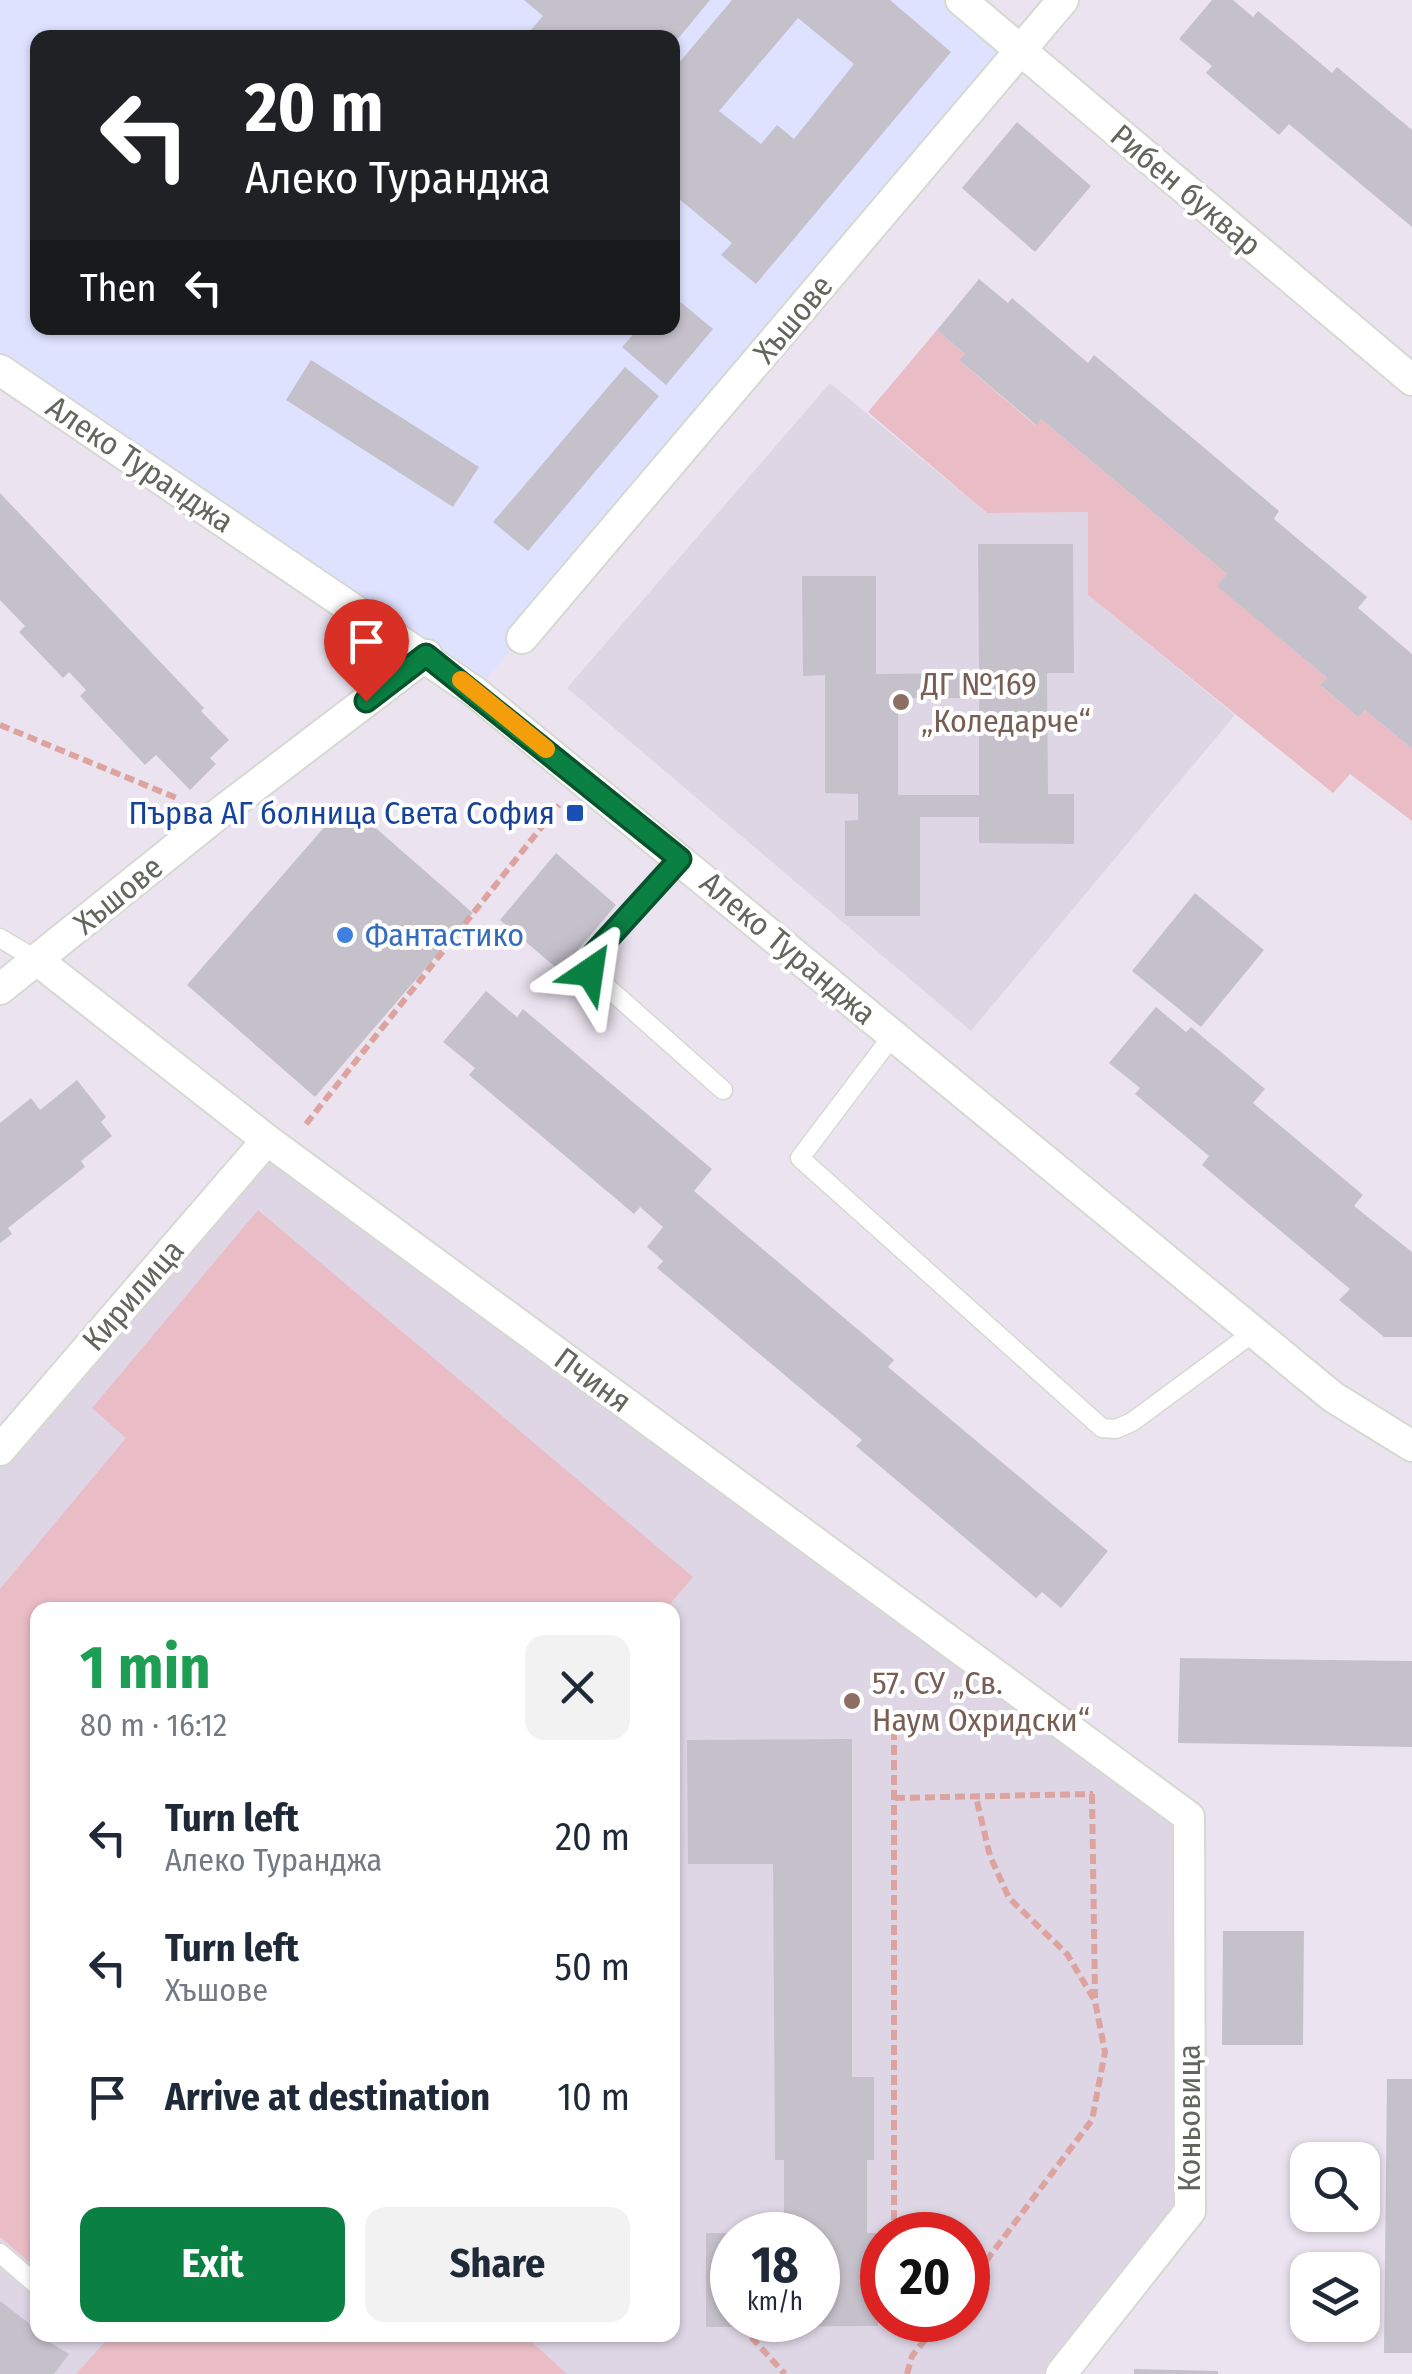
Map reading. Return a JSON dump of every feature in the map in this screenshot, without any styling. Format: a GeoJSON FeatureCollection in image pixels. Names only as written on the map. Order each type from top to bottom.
{"type":"FeatureCollection","features":[{"type":"Feature","properties":{"kind":"street","name":"Рибен буквар"},"geometry":{"type":"LineString","coordinates":[[961,0],[1412,380]]}},
{"type":"Feature","properties":{"kind":"street","name":"Хъшове"},"geometry":{"type":"LineString","coordinates":[[522,638],[1063,0]]}},
{"type":"Feature","properties":{"kind":"street","name":"Алеко Туранджа"},"geometry":{"type":"LineString","coordinates":[[0,370],[426,655],[1254,1332],[1375,1427],[1412,1446]]}},
{"type":"Feature","properties":{"kind":"street","name":"Хъшове"},"geometry":{"type":"LineString","coordinates":[[0,989],[217,815],[426,655]]}},
{"type":"Feature","properties":{"kind":"street","name":"Пчиня"},"geometry":{"type":"LineString","coordinates":[[36,960],[276,1146],[1189,1817]]}},
{"type":"Feature","properties":{"kind":"street","name":"Кирилица"},"geometry":{"type":"LineString","coordinates":[[0,1450],[276,1146]]}},
{"type":"Feature","properties":{"kind":"street","name":"Коньовица"},"geometry":{"type":"LineString","coordinates":[[1061,2374],[1190,2210],[1189,1817]]}},
{"type":"Feature","properties":{"kind":"lane"},"geometry":{"type":"LineString","coordinates":[[680,859],[592,956],[590,972],[723,1090]]}},
{"type":"Feature","properties":{"kind":"lane","name":"Пчиня"},"geometry":{"type":"LineString","coordinates":[[0,938],[36,960]]}},
{"type":"Feature","properties":{"kind":"lane"},"geometry":{"type":"LineString","coordinates":[[893,1035],[800,1158],[1102,1428],[1116,1430],[1132,1422],[1254,1332]]}},
{"type":"Feature","properties":{"kind":"lane"},"geometry":{"type":"LineString","coordinates":[[0,2254],[30,2279]]}},
{"type":"Feature","properties":{"kind":"path"},"geometry":{"type":"LineString","coordinates":[[0,725],[217,815]]}},
{"type":"Feature","properties":{"kind":"path"},"geometry":{"type":"LineString","coordinates":[[276,1146],[580,778]]}},
{"type":"Feature","properties":{"kind":"path"},"geometry":{"type":"LineString","coordinates":[[894,1723],[894,2212]]}},
{"type":"Feature","properties":{"kind":"path"},"geometry":{"type":"LineString","coordinates":[[895,1798],[1155,1792]]}},
{"type":"Feature","properties":{"kind":"path"},"geometry":{"type":"LineString","coordinates":[[990,2255],[1092,2120],[1105,2052],[1095,2000],[1092,1794]]}},
{"type":"Feature","properties":{"kind":"path"},"geometry":{"type":"LineString","coordinates":[[976,1797],[990,1856],[1009,1898],[1067,1954],[1095,2000]]}},
{"type":"Feature","properties":{"kind":"path"},"geometry":{"type":"LineString","coordinates":[[756,2342],[785,2374]]}},
{"type":"Feature","properties":{"kind":"path"},"geometry":{"type":"LineString","coordinates":[[907,2374],[912,2356],[923,2342]]}},
{"type":"Feature","properties":{"kind":"shaded area"},"geometry":{"type":"Polygon","coordinates":[[[0,0],[961,0],[1021,51],[475,692],[0,369],[0,0]]]}},
{"type":"Feature","properties":{"kind":"shaded area"},"geometry":{"type":"Polygon","coordinates":[[[937,330],[965,354],[960,361],[1035,425],[1041,419],[1227,574],[1218,586],[1327,678],[1321,686],[1358,717],[1365,710],[1412,749],[1412,821],[1350,774],[1333,793],[1088,595],[1088,512],[987,513],[868,412],[937,330]]]}},
{"type":"Feature","properties":{"kind":"shaded area","name":"ДГ №169 „Коледарче“"},"geometry":{"type":"Polygon","coordinates":[[[830,383],[987,513],[1088,512],[1088,595],[1235,715],[971,1031],[567,688],[830,383]]]}},
{"type":"Feature","properties":{"kind":"shaded area","name":"57. СУ „Св. Наум Охридски“"},"geometry":{"type":"Polygon","coordinates":[[[267,1140],[1189,1817],[1190,2211],[1061,2374],[0,2374],[0,1450],[267,1140]]]}},
{"type":"Feature","properties":{"kind":"shaded area"},"geometry":{"type":"Polygon","coordinates":[[[258,1210],[693,1577],[672,1602],[30,1602],[30,2263],[0,2237],[0,1589],[126,1438],[92,1408],[258,1210]]]}},
{"type":"Feature","properties":{"kind":"shaded area"},"geometry":{"type":"Polygon","coordinates":[[[105,2342],[532,2342],[567,2374],[76,2374],[105,2342]]]}},
{"type":"Feature","properties":{"kind":"building"},"geometry":{"type":"Polygon","coordinates":[[[524,0],[710,0],[680,36],[680,30],[531,30],[543,16],[524,0]]]}},
{"type":"Feature","properties":{"kind":"building"},"geometry":{"type":"Polygon","coordinates":[[[732,0],[890,0],[951,52],[756,284],[721,255],[732,243],[680,200],[680,62],[732,0]],[[798,18],[719,111],[761,144],[777,125],[794,139],[854,64],[798,18]]]}},
{"type":"Feature","properties":{"kind":"building"},"geometry":{"type":"Polygon","coordinates":[[[1212,0],[1233,0],[1253,17],[1258,11],[1332,73],[1337,67],[1412,130],[1412,227],[1289,124],[1279,135],[1206,73],[1212,66],[1179,39],[1212,0]]]}},
{"type":"Feature","properties":{"kind":"building"},"geometry":{"type":"Polygon","coordinates":[[[1017,122],[1091,186],[1035,252],[962,188],[1017,122]]]}},
{"type":"Feature","properties":{"kind":"building"},"geometry":{"type":"Polygon","coordinates":[[[979,279],[1008,303],[1012,298],[1088,363],[1094,355],[1279,511],[1274,519],[1367,597],[1358,608],[1412,654],[1412,749],[1365,710],[1358,717],[1320,685],[1327,678],[1217,586],[1227,574],[1041,419],[1036,425],[959,360],[965,354],[937,330],[979,279]]]}},
{"type":"Feature","properties":{"kind":"building"},"geometry":{"type":"Polygon","coordinates":[[[680,302],[713,329],[666,385],[622,347],[633,335],[680,335],[680,302]]]}},
{"type":"Feature","properties":{"kind":"building"},"geometry":{"type":"Polygon","coordinates":[[[311,360],[479,467],[453,507],[286,400],[311,360]]]}},
{"type":"Feature","properties":{"kind":"building"},"geometry":{"type":"Polygon","coordinates":[[[625,367],[659,396],[528,551],[493,522],[625,367]]]}},
{"type":"Feature","properties":{"kind":"building"},"geometry":{"type":"Polygon","coordinates":[[[0,493],[204,708],[201,711],[229,740],[210,758],[216,764],[190,790],[156,755],[145,765],[80,696],[86,690],[69,672],[63,678],[19,632],[25,626],[0,600],[0,493]]]}},
{"type":"Feature","properties":{"kind":"building"},"geometry":{"type":"Polygon","coordinates":[[[978,544],[1073,544],[1074,673],[1047,673],[1048,794],[1074,794],[1074,844],[979,843],[979,817],[920,817],[920,916],[845,916],[845,821],[858,820],[858,794],[825,793],[825,675],[803,676],[802,576],[876,576],[876,674],[979,673],[978,544]],[[898,698],[898,795],[979,795],[979,698],[898,698]]]}},
{"type":"Feature","properties":{"kind":"building"},"geometry":{"type":"Polygon","coordinates":[[[346,802],[473,913],[315,1097],[187,985],[346,802]]]}},
{"type":"Feature","properties":{"kind":"building"},"geometry":{"type":"Polygon","coordinates":[[[556,853],[616,905],[560,971],[500,920],[556,853]]]}},
{"type":"Feature","properties":{"kind":"building"},"geometry":{"type":"Polygon","coordinates":[[[1195,893],[1264,950],[1201,1027],[1132,971],[1195,893]]]}},
{"type":"Feature","properties":{"kind":"building"},"geometry":{"type":"Polygon","coordinates":[[[486,991],[517,1017],[523,1009],[712,1169],[694,1191],[894,1360],[888,1367],[1108,1551],[1061,1608],[1042,1592],[1036,1598],[856,1446],[862,1440],[657,1268],[663,1261],[647,1247],[663,1227],[640,1207],[634,1214],[469,1075],[475,1068],[443,1042],[486,991]]]}},
{"type":"Feature","properties":{"kind":"building"},"geometry":{"type":"Polygon","coordinates":[[[1156,1007],[1186,1032],[1191,1027],[1265,1089],[1253,1103],[1363,1195],[1354,1206],[1412,1252],[1412,1337],[1384,1337],[1339,1300],[1350,1289],[1202,1165],[1209,1156],[1135,1094],[1140,1088],[1109,1063],[1156,1007]]]}},
{"type":"Feature","properties":{"kind":"building"},"geometry":{"type":"Polygon","coordinates":[[[77,1080],[106,1117],[101,1122],[112,1136],[81,1161],[85,1167],[8,1228],[12,1234],[0,1243],[0,1123],[31,1098],[40,1110],[77,1080]]]}},
{"type":"Feature","properties":{"kind":"building"},"geometry":{"type":"Polygon","coordinates":[[[1180,1658],[1412,1661],[1412,1747],[1178,1743],[1180,1658]]]}},
{"type":"Feature","properties":{"kind":"building"},"geometry":{"type":"Polygon","coordinates":[[[852,1739],[852,2077],[874,2077],[874,2160],[867,2160],[867,2212],[860,2212],[860,2326],[840,2326],[840,2212],[784,2212],[784,2160],[775,2160],[773,1864],[688,1864],[687,1740],[852,1739]]]}},
{"type":"Feature","properties":{"kind":"building"},"geometry":{"type":"Polygon","coordinates":[[[1223,1931],[1304,1931],[1303,2045],[1222,2045],[1223,1931]]]}},
{"type":"Feature","properties":{"kind":"building"},"geometry":{"type":"Polygon","coordinates":[[[1387,2079],[1412,2079],[1412,2353],[1384,2353],[1387,2079]]]}},
{"type":"Feature","properties":{"kind":"building"},"geometry":{"type":"Polygon","coordinates":[[[706,2233],[710,2233],[710,2327],[706,2327],[706,2233]]]}},
{"type":"Feature","properties":{"kind":"building"},"geometry":{"type":"Polygon","coordinates":[[[0,2301],[30,2324],[30,2342],[49,2342],[69,2354],[54,2374],[0,2374],[0,2301]]]}},
{"type":"Feature","properties":{"kind":"building"},"geometry":{"type":"Polygon","coordinates":[[[1134,2369],[1218,2371],[1218,2374],[1134,2374],[1134,2369]]]}},
{"type":"Feature","properties":{"kind":"slow traffic"},"geometry":{"type":"LineString","coordinates":[[461,680],[546,749]]}},
{"type":"Feature","properties":{"kind":"place","name":"ДГ №169 „Коледарче“"},"geometry":{"type":"Point","coordinates":[901,702]}},
{"type":"Feature","properties":{"kind":"place","name":"Първа АГ болница Света София"},"geometry":{"type":"Point","coordinates":[575,813]}},
{"type":"Feature","properties":{"kind":"place","name":"Фантастико"},"geometry":{"type":"Point","coordinates":[345,935]}},
{"type":"Feature","properties":{"kind":"place","name":"57. СУ „Св. Наум Охридски“"},"geometry":{"type":"Point","coordinates":[852,1701]}},
{"type":"Feature","properties":{"kind":"route"},"geometry":{"type":"LineString","coordinates":[[366,701],[426,655],[680,859],[592,956],[590,972]]}}]}
